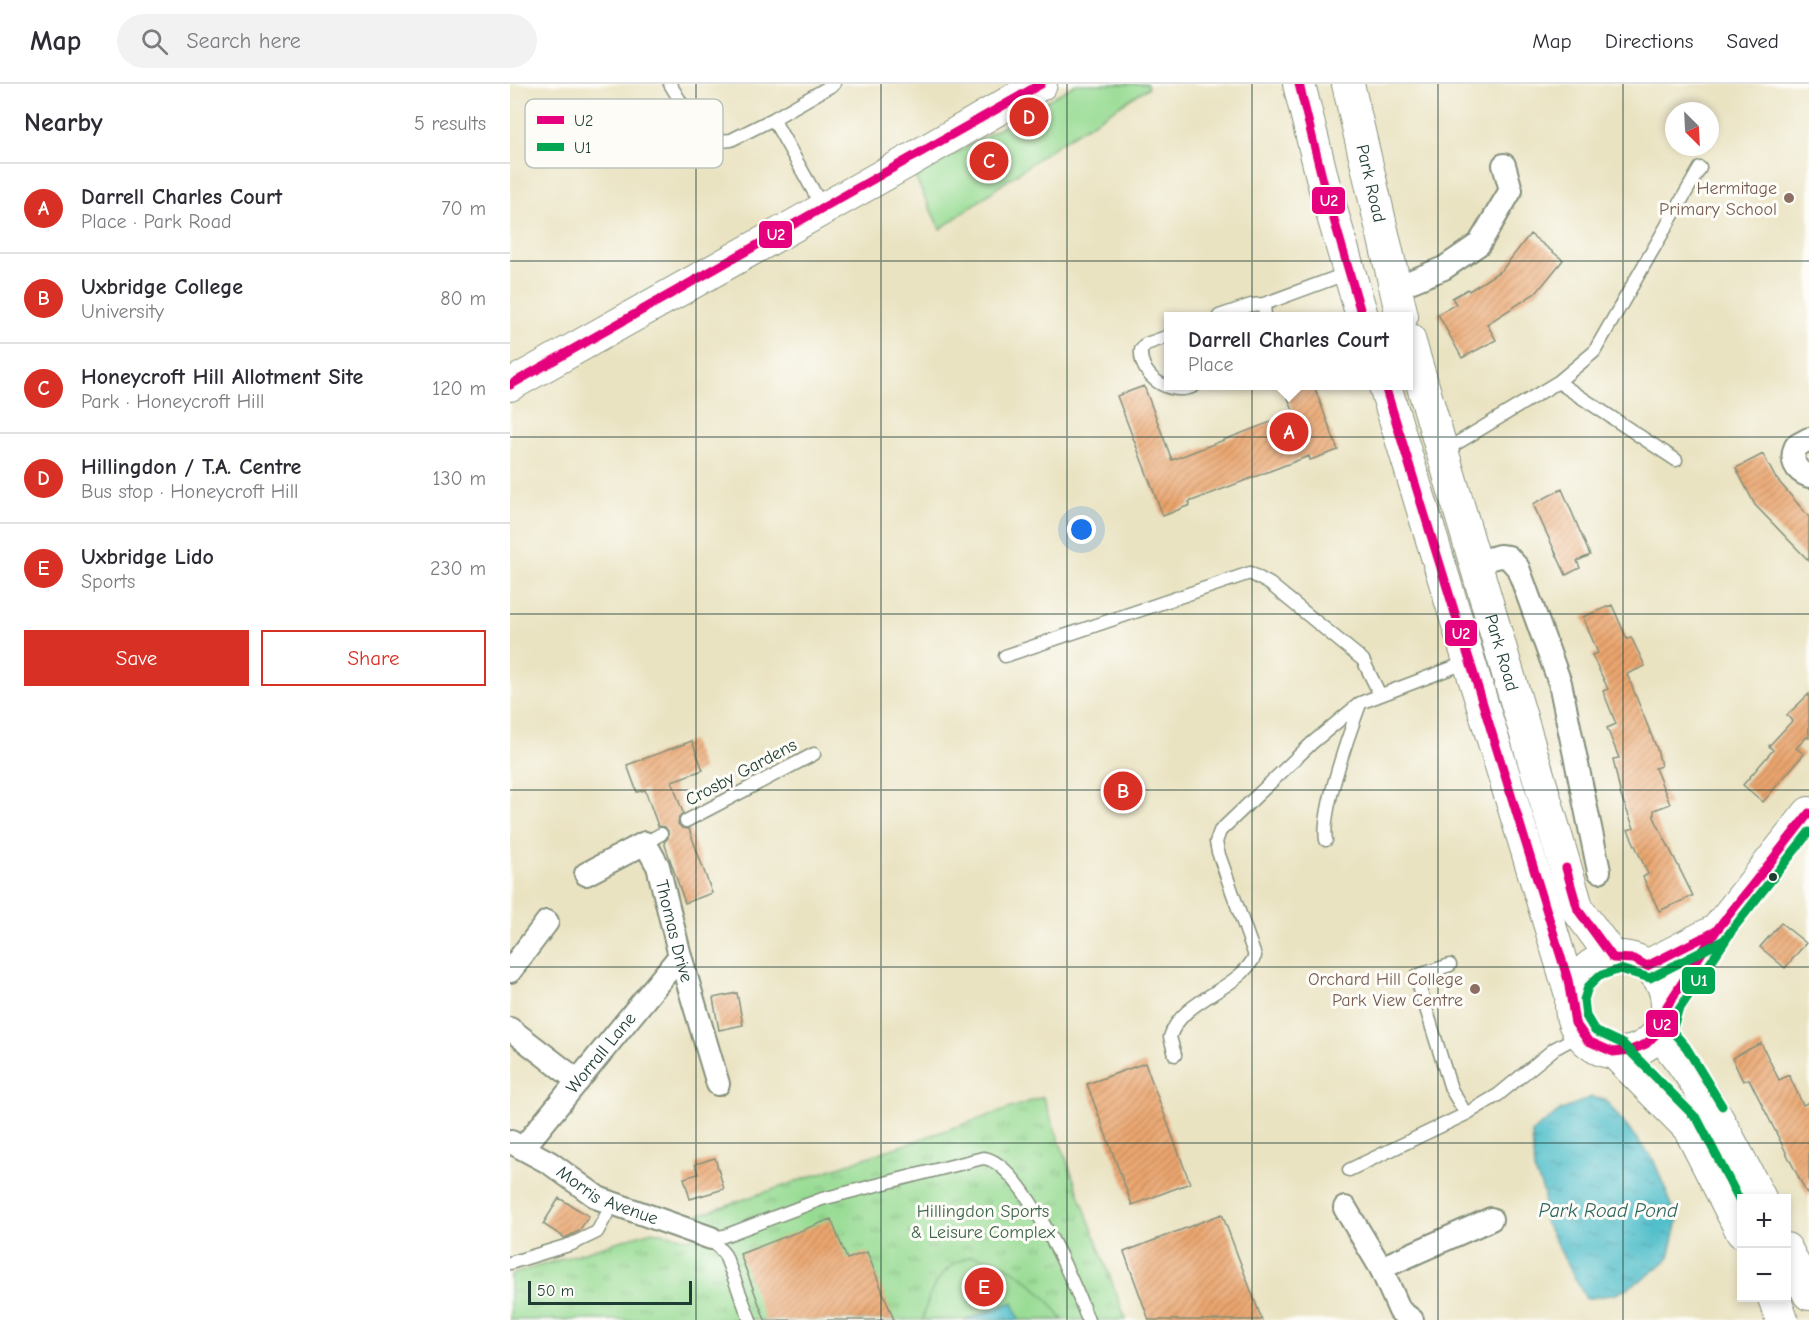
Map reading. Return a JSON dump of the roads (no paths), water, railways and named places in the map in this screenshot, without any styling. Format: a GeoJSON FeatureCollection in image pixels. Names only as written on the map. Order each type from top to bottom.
{"type":"FeatureCollection","features":[{"type":"Feature","properties":{"kind":"main road"},"geometry":{"type":"LineString","coordinates":[[510,385],[1041,84]]}},
{"type":"Feature","properties":{"kind":"main road"},"geometry":{"type":"LineString","coordinates":[[1299,84],[1324,185],[1361,312]]}},
{"type":"Feature","properties":{"kind":"main road","name":"Park Road"},"geometry":{"type":"LineString","coordinates":[[1348,84],[1399,302]]}},
{"type":"Feature","properties":{"kind":"main road","name":"Park Road"},"geometry":{"type":"LineString","coordinates":[[1413,352],[1578,910],[1613,958]]}},
{"type":"Feature","properties":{"kind":"main road","name":"Park Road"},"geometry":{"type":"LineString","coordinates":[[1386,390],[1572,998]]}},
{"type":"Feature","properties":{"kind":"main road"},"geometry":{"type":"LineString","coordinates":[[1758,1194],[1728,1139],[1676,1053],[1662,1019],[1661,982],[1647,966],[1634,959],[1613,958],[1598,962],[1578,981],[1572,998],[1574,1020],[1581,1034],[1595,1046],[1614,1052],[1642,1047],[1662,1019],[1716,931],[1809,813]]}},
{"type":"Feature","properties":{"kind":"main road"},"geometry":{"type":"LineString","coordinates":[[1647,966],[1716,931]]}},
{"type":"Feature","properties":{"kind":"main road"},"geometry":{"type":"LineString","coordinates":[[1614,1052],[1689,1128],[1737,1222]]}},
{"type":"Feature","properties":{"kind":"main road"},"geometry":{"type":"LineString","coordinates":[[1791,1259],[1809,1294]]}},
{"type":"Feature","properties":{"kind":"main road"},"geometry":{"type":"LineString","coordinates":[[1775,1302],[1782,1320]]}},
{"type":"Feature","properties":{"kind":"street"},"geometry":{"type":"LineString","coordinates":[[1399,302],[1479,244],[1511,190],[1504,165]]}},
{"type":"Feature","properties":{"kind":"street"},"geometry":{"type":"LineString","coordinates":[[1809,439],[1796,446],[1793,458],[1797,468],[1809,476]]}},
{"type":"Feature","properties":{"kind":"street"},"geometry":{"type":"LineString","coordinates":[[1475,563],[1508,557],[1518,568],[1560,683],[1599,871]]}},
{"type":"Feature","properties":{"kind":"street","name":"Thomas Drive"},"geometry":{"type":"LineString","coordinates":[[586,874],[653,838],[680,956],[718,1084]]}},
{"type":"Feature","properties":{"kind":"street"},"geometry":{"type":"LineString","coordinates":[[510,971],[547,922]]}},
{"type":"Feature","properties":{"kind":"street","name":"Worrall Lane"},"geometry":{"type":"LineString","coordinates":[[516,1145],[578,1081],[680,956]]}},
{"type":"Feature","properties":{"kind":"street"},"geometry":{"type":"LineString","coordinates":[[510,1029],[578,1081]]}},
{"type":"Feature","properties":{"kind":"street","name":"Morris Avenue"},"geometry":{"type":"LineString","coordinates":[[516,1145],[550,1163],[598,1198],[711,1238]]}},
{"type":"Feature","properties":{"kind":"street"},"geometry":{"type":"LineString","coordinates":[[1346,1208],[1382,1268],[1400,1311],[1413,1320]]}},
{"type":"Feature","properties":{"kind":"street"},"geometry":{"type":"LineString","coordinates":[[1382,1268],[1491,1219]]}},
{"type":"Feature","properties":{"kind":"lane"},"geometry":{"type":"LineString","coordinates":[[670,84],[679,99]]}},
{"type":"Feature","properties":{"kind":"lane"},"geometry":{"type":"LineString","coordinates":[[723,141],[731,140],[773,118],[817,88],[834,84]]}},
{"type":"Feature","properties":{"kind":"lane"},"geometry":{"type":"LineString","coordinates":[[773,118],[824,209]]}},
{"type":"Feature","properties":{"kind":"lane"},"geometry":{"type":"LineString","coordinates":[[1443,452],[1558,382],[1594,352],[1700,168]]}},
{"type":"Feature","properties":{"kind":"lane"},"geometry":{"type":"LineString","coordinates":[[1231,312],[1251,305],[1264,310],[1348,273]]}},
{"type":"Feature","properties":{"kind":"lane"},"geometry":{"type":"LineString","coordinates":[[1164,338],[1146,344],[1141,350],[1146,368],[1164,386]]}},
{"type":"Feature","properties":{"kind":"lane"},"geometry":{"type":"LineString","coordinates":[[1558,382],[1676,460]]}},
{"type":"Feature","properties":{"kind":"lane"},"geometry":{"type":"LineString","coordinates":[[1005,656],[1250,573],[1270,584],[1363,660],[1380,695]]}},
{"type":"Feature","properties":{"kind":"lane"},"geometry":{"type":"LineString","coordinates":[[1175,1054],[1170,1037],[1179,1022],[1200,1002],[1247,969],[1256,956],[1218,852],[1216,842],[1220,831],[1311,743],[1360,703],[1470,661]]}},
{"type":"Feature","properties":{"kind":"lane"},"geometry":{"type":"LineString","coordinates":[[1326,840],[1325,823],[1345,746],[1360,703]]}},
{"type":"Feature","properties":{"kind":"lane","name":"Crosby Gardens"},"geometry":{"type":"LineString","coordinates":[[686,821],[814,754]]}},
{"type":"Feature","properties":{"kind":"lane"},"geometry":{"type":"LineString","coordinates":[[1450,965],[1416,976],[1451,1089],[1466,1114]]}},
{"type":"Feature","properties":{"kind":"lane"},"geometry":{"type":"LineString","coordinates":[[1350,1170],[1466,1114],[1498,1095],[1554,1049],[1581,1034]]}},
{"type":"Feature","properties":{"kind":"lane"},"geometry":{"type":"LineString","coordinates":[[750,1320],[725,1256],[711,1238],[724,1236],[822,1199],[982,1158],[990,1158],[1006,1171],[1030,1202],[1072,1280],[1088,1320]]}},
{"type":"Feature","properties":{"kind":"lane"},"geometry":{"type":"LineString","coordinates":[[510,1263],[572,1244],[597,1232],[613,1203]]}},
{"type":"Feature","properties":{"kind":"water","name":"Park Road Pond"},"geometry":{"type":"Polygon","coordinates":[[[1591,1097],[1605,1100],[1653,1159],[1678,1220],[1669,1258],[1645,1278],[1616,1294],[1586,1299],[1543,1218],[1544,1193],[1534,1170],[1532,1132],[1560,1111],[1591,1097]]]}},
{"type":"Feature","properties":{"kind":"water"},"geometry":{"type":"Polygon","coordinates":[[[1013,1302],[1019,1320],[966,1320],[1013,1302]]]}},
{"type":"Feature","properties":{"kind":"place","name":"Hillingdon / T.A. Centre"},"geometry":{"type":"Point","coordinates":[1029,117]}},
{"type":"Feature","properties":{"kind":"place","name":"Honeycroft Hill Allotment Site"},"geometry":{"type":"Point","coordinates":[989,161]}},
{"type":"Feature","properties":{"kind":"place","name":"Hermitage Primary School"},"geometry":{"type":"Point","coordinates":[1789,198]}},
{"type":"Feature","properties":{"kind":"place","name":"Darrell Charles Court"},"geometry":{"type":"Point","coordinates":[1289,432]}},
{"type":"Feature","properties":{"kind":"place","name":"Uxbridge College"},"geometry":{"type":"Point","coordinates":[1123,791]}},
{"type":"Feature","properties":{"kind":"place","name":"Orchard Hill College Park View Centre"},"geometry":{"type":"Point","coordinates":[1475,989]}},
{"type":"Feature","properties":{"kind":"place","name":"Uxbridge Lido"},"geometry":{"type":"Point","coordinates":[984,1287]}},
{"type":"Feature","properties":{"kind":"park label","name":"Hillingdon Sports & Leisure Complex"},"geometry":{"type":"Point","coordinates":[983,1221]}}]}
